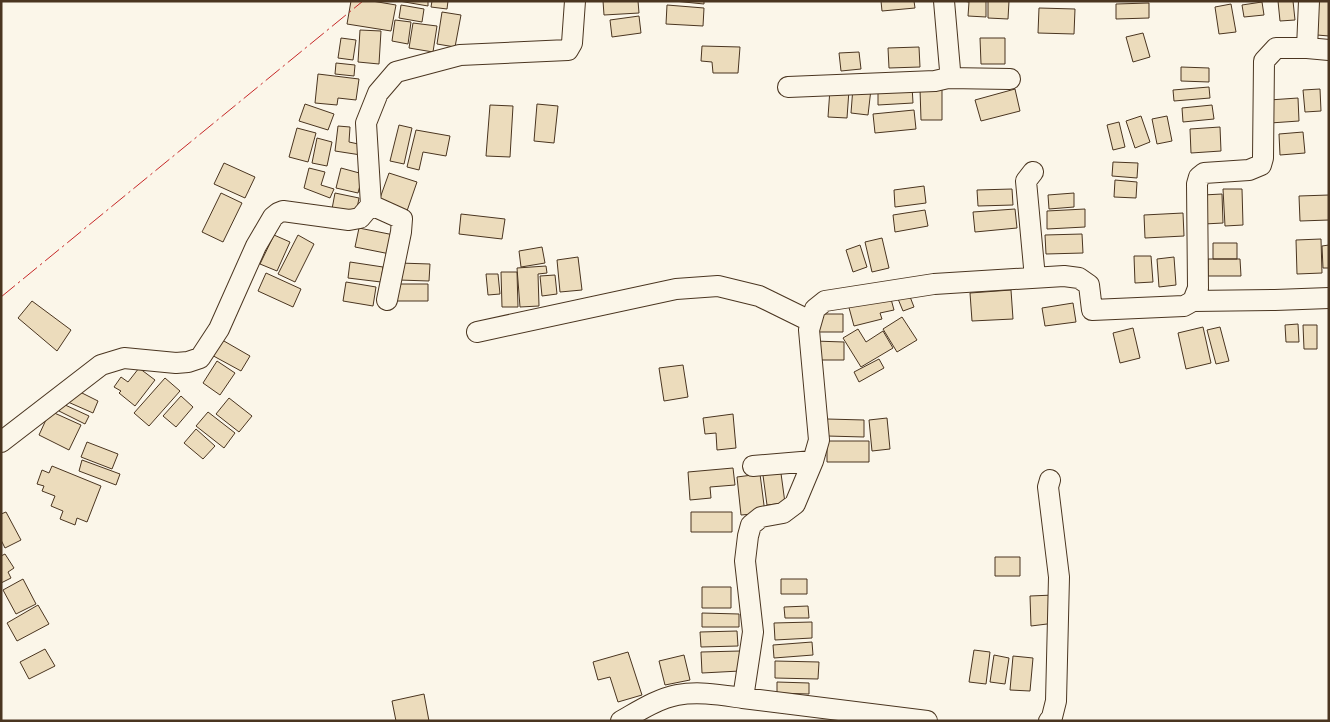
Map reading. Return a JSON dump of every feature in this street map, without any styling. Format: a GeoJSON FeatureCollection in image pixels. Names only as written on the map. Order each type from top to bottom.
{"type":"FeatureCollection","features":[{"type":"Feature","properties":{"kind":"street"},"geometry":{"type":"LineString","coordinates":[[1,442],[102,365],[124,358],[176,363],[200,358],[219,329],[256,246],[273,217],[284,211],[349,220],[360,218],[371,205],[366,122],[378,93],[396,72],[460,55],[568,50],[572,43],[576,1]]}},
{"type":"Feature","properties":{"kind":"street"},"geometry":{"type":"LineString","coordinates":[[944,1],[950,70],[948,78]]}},
{"type":"Feature","properties":{"kind":"street"},"geometry":{"type":"LineString","coordinates":[[1307,48],[1309,1]]}},
{"type":"Feature","properties":{"kind":"street"},"geometry":{"type":"LineString","coordinates":[[1192,301],[1198,288],[1197,184],[1199,177],[1204,173],[1249,170],[1261,165],[1263,158],[1264,61],[1276,48],[1329,50]]}},
{"type":"Feature","properties":{"kind":"street"},"geometry":{"type":"LineString","coordinates":[[788,87],[935,81],[948,78],[1010,79]]}},
{"type":"Feature","properties":{"kind":"street"},"geometry":{"type":"LineString","coordinates":[[1033,172],[1026,181],[1035,278]]}},
{"type":"Feature","properties":{"kind":"street"},"geometry":{"type":"LineString","coordinates":[[371,205],[402,219],[387,300]]}},
{"type":"Feature","properties":{"kind":"street"},"geometry":{"type":"LineString","coordinates":[[743,698],[752,632],[745,561],[748,536],[751,525],[761,517],[783,513],[795,504],[814,461],[819,440],[809,330],[810,320],[815,309],[825,301],[934,284],[1064,276],[1080,278],[1088,285],[1092,310],[1184,306],[1192,301],[1329,298]]}},
{"type":"Feature","properties":{"kind":"street"},"geometry":{"type":"LineString","coordinates":[[477,332],[676,289],[718,286],[759,296],[810,320]]}},
{"type":"Feature","properties":{"kind":"street"},"geometry":{"type":"LineString","coordinates":[[753,466],[814,461]]}},
{"type":"Feature","properties":{"kind":"street"},"geometry":{"type":"LineString","coordinates":[[1049,721],[1052,717],[1056,701],[1059,577],[1048,487],[1050,480]]}},
{"type":"Feature","properties":{"kind":"street"},"geometry":{"type":"LineString","coordinates":[[621,721],[655,703],[677,695],[714,694],[927,721]]}},
{"type":"Feature","properties":{"kind":"building"},"geometry":{"type":"Polygon","coordinates":[[[351,1],[372,1],[396,5],[391,31],[347,24],[351,1]]]}},
{"type":"Feature","properties":{"kind":"building"},"geometry":{"type":"Polygon","coordinates":[[[399,1],[428,1],[428,6],[399,1]]]}},
{"type":"Feature","properties":{"kind":"building"},"geometry":{"type":"Polygon","coordinates":[[[432,1],[448,1],[447,9],[431,7],[432,1]]]}},
{"type":"Feature","properties":{"kind":"building"},"geometry":{"type":"Polygon","coordinates":[[[603,1],[638,1],[639,13],[604,15],[603,1]]]}},
{"type":"Feature","properties":{"kind":"building"},"geometry":{"type":"Polygon","coordinates":[[[674,1],[704,1],[704,4],[674,1]]]}},
{"type":"Feature","properties":{"kind":"building"},"geometry":{"type":"Polygon","coordinates":[[[881,1],[914,1],[915,8],[882,11],[881,1]]]}},
{"type":"Feature","properties":{"kind":"building"},"geometry":{"type":"Polygon","coordinates":[[[963,1],[986,1],[986,17],[968,16],[969,2],[963,1]]]}},
{"type":"Feature","properties":{"kind":"building"},"geometry":{"type":"Polygon","coordinates":[[[988,1],[1009,1],[1008,19],[988,18],[988,1]]]}},
{"type":"Feature","properties":{"kind":"building"},"geometry":{"type":"Polygon","coordinates":[[[1278,1],[1293,1],[1295,20],[1280,21],[1278,1]]]}},
{"type":"Feature","properties":{"kind":"building"},"geometry":{"type":"Polygon","coordinates":[[[1318,1],[1329,1],[1329,36],[1317,35],[1318,1]]]}},
{"type":"Feature","properties":{"kind":"building"},"geometry":{"type":"Polygon","coordinates":[[[1262,2],[1264,15],[1244,17],[1242,5],[1262,2]]]}},
{"type":"Feature","properties":{"kind":"building"},"geometry":{"type":"Polygon","coordinates":[[[1149,3],[1149,18],[1116,19],[1116,4],[1149,3]]]}},
{"type":"Feature","properties":{"kind":"building"},"geometry":{"type":"Polygon","coordinates":[[[1231,4],[1236,32],[1219,34],[1215,7],[1231,4]]]}},
{"type":"Feature","properties":{"kind":"building"},"geometry":{"type":"Polygon","coordinates":[[[401,5],[424,9],[422,22],[399,18],[401,5]]]}},
{"type":"Feature","properties":{"kind":"building"},"geometry":{"type":"Polygon","coordinates":[[[667,5],[704,8],[703,26],[666,24],[667,5]]]}},
{"type":"Feature","properties":{"kind":"building"},"geometry":{"type":"Polygon","coordinates":[[[1039,8],[1075,9],[1074,34],[1038,33],[1039,8]]]}},
{"type":"Feature","properties":{"kind":"building"},"geometry":{"type":"Polygon","coordinates":[[[442,12],[461,15],[455,47],[437,44],[442,12]]]}},
{"type":"Feature","properties":{"kind":"building"},"geometry":{"type":"Polygon","coordinates":[[[639,16],[641,33],[612,37],[610,20],[639,16]]]}},
{"type":"Feature","properties":{"kind":"building"},"geometry":{"type":"Polygon","coordinates":[[[395,20],[411,22],[408,44],[392,41],[395,20]]]}},
{"type":"Feature","properties":{"kind":"building"},"geometry":{"type":"Polygon","coordinates":[[[413,23],[437,26],[433,52],[409,48],[413,23]]]}},
{"type":"Feature","properties":{"kind":"building"},"geometry":{"type":"Polygon","coordinates":[[[360,30],[381,31],[379,64],[358,62],[360,30]]]}},
{"type":"Feature","properties":{"kind":"building"},"geometry":{"type":"Polygon","coordinates":[[[1143,33],[1150,57],[1133,62],[1126,37],[1143,33]]]}},
{"type":"Feature","properties":{"kind":"building"},"geometry":{"type":"Polygon","coordinates":[[[341,38],[356,40],[353,60],[338,58],[341,38]]]}},
{"type":"Feature","properties":{"kind":"building"},"geometry":{"type":"Polygon","coordinates":[[[980,38],[1005,38],[1005,64],[981,64],[980,38]]]}},
{"type":"Feature","properties":{"kind":"building"},"geometry":{"type":"Polygon","coordinates":[[[702,46],[740,47],[738,73],[713,73],[712,62],[701,61],[702,46]]]}},
{"type":"Feature","properties":{"kind":"building"},"geometry":{"type":"Polygon","coordinates":[[[919,47],[920,67],[889,68],[888,48],[919,47]]]}},
{"type":"Feature","properties":{"kind":"building"},"geometry":{"type":"Polygon","coordinates":[[[859,52],[861,69],[841,71],[839,53],[859,52]]]}},
{"type":"Feature","properties":{"kind":"building"},"geometry":{"type":"Polygon","coordinates":[[[336,63],[355,65],[354,76],[335,74],[336,63]]]}},
{"type":"Feature","properties":{"kind":"building"},"geometry":{"type":"Polygon","coordinates":[[[1181,67],[1209,68],[1209,82],[1181,81],[1181,67]]]}},
{"type":"Feature","properties":{"kind":"building"},"geometry":{"type":"Polygon","coordinates":[[[318,74],[359,79],[356,100],[338,98],[337,105],[315,103],[318,74]]]}},
{"type":"Feature","properties":{"kind":"building"},"geometry":{"type":"Polygon","coordinates":[[[912,86],[913,103],[878,105],[878,88],[912,86]]]}},
{"type":"Feature","properties":{"kind":"building"},"geometry":{"type":"Polygon","coordinates":[[[853,87],[871,89],[868,115],[851,113],[853,87]]]}},
{"type":"Feature","properties":{"kind":"building"},"geometry":{"type":"Polygon","coordinates":[[[1209,87],[1210,98],[1174,101],[1173,90],[1209,87]]]}},
{"type":"Feature","properties":{"kind":"building"},"geometry":{"type":"Polygon","coordinates":[[[830,89],[849,90],[847,118],[828,117],[830,89]]]}},
{"type":"Feature","properties":{"kind":"building"},"geometry":{"type":"Polygon","coordinates":[[[920,89],[942,89],[942,120],[921,120],[920,89]]]}},
{"type":"Feature","properties":{"kind":"building"},"geometry":{"type":"Polygon","coordinates":[[[1015,89],[1020,111],[981,121],[975,100],[1015,89]]]}},
{"type":"Feature","properties":{"kind":"building"},"geometry":{"type":"Polygon","coordinates":[[[1320,89],[1321,111],[1305,112],[1303,90],[1320,89]]]}},
{"type":"Feature","properties":{"kind":"building"},"geometry":{"type":"Polygon","coordinates":[[[1298,98],[1299,121],[1270,123],[1269,100],[1298,98]]]}},
{"type":"Feature","properties":{"kind":"building"},"geometry":{"type":"Polygon","coordinates":[[[305,104],[334,114],[328,130],[299,121],[305,104]]]}},
{"type":"Feature","properties":{"kind":"building"},"geometry":{"type":"Polygon","coordinates":[[[537,104],[558,106],[554,143],[534,141],[537,104]]]}},
{"type":"Feature","properties":{"kind":"building"},"geometry":{"type":"Polygon","coordinates":[[[490,105],[513,106],[510,157],[486,156],[490,105]]]}},
{"type":"Feature","properties":{"kind":"building"},"geometry":{"type":"Polygon","coordinates":[[[1212,105],[1214,119],[1183,122],[1182,108],[1212,105]]]}},
{"type":"Feature","properties":{"kind":"building"},"geometry":{"type":"Polygon","coordinates":[[[914,110],[916,129],[875,133],[873,114],[914,110]]]}},
{"type":"Feature","properties":{"kind":"building"},"geometry":{"type":"Polygon","coordinates":[[[1141,116],[1150,142],[1135,148],[1126,121],[1141,116]]]}},
{"type":"Feature","properties":{"kind":"building"},"geometry":{"type":"Polygon","coordinates":[[[1167,116],[1172,141],[1157,144],[1152,119],[1167,116]]]}},
{"type":"Feature","properties":{"kind":"building"},"geometry":{"type":"Polygon","coordinates":[[[1119,122],[1125,147],[1113,150],[1107,125],[1119,122]]]}},
{"type":"Feature","properties":{"kind":"building"},"geometry":{"type":"Polygon","coordinates":[[[399,125],[412,128],[404,164],[390,161],[399,125]]]}},
{"type":"Feature","properties":{"kind":"building"},"geometry":{"type":"Polygon","coordinates":[[[338,126],[350,127],[349,142],[363,145],[361,155],[335,151],[338,126]]]}},
{"type":"Feature","properties":{"kind":"building"},"geometry":{"type":"Polygon","coordinates":[[[1220,127],[1221,151],[1191,153],[1190,129],[1220,127]]]}},
{"type":"Feature","properties":{"kind":"building"},"geometry":{"type":"Polygon","coordinates":[[[297,128],[316,133],[308,162],[289,157],[297,128]]]}},
{"type":"Feature","properties":{"kind":"building"},"geometry":{"type":"Polygon","coordinates":[[[416,130],[450,136],[446,156],[423,152],[419,170],[407,167],[416,130]]]}},
{"type":"Feature","properties":{"kind":"building"},"geometry":{"type":"Polygon","coordinates":[[[1303,132],[1305,153],[1280,155],[1279,134],[1303,132]]]}},
{"type":"Feature","properties":{"kind":"building"},"geometry":{"type":"Polygon","coordinates":[[[317,138],[332,142],[327,166],[312,163],[317,138]]]}},
{"type":"Feature","properties":{"kind":"building"},"geometry":{"type":"Polygon","coordinates":[[[1113,162],[1138,163],[1137,178],[1112,176],[1113,162]]]}},
{"type":"Feature","properties":{"kind":"building"},"geometry":{"type":"Polygon","coordinates":[[[224,163],[255,177],[245,198],[214,184],[224,163]]]}},
{"type":"Feature","properties":{"kind":"building"},"geometry":{"type":"Polygon","coordinates":[[[309,168],[325,172],[321,185],[334,189],[330,198],[304,188],[309,168]]]}},
{"type":"Feature","properties":{"kind":"building"},"geometry":{"type":"Polygon","coordinates":[[[341,168],[363,174],[358,193],[336,188],[341,168]]]}},
{"type":"Feature","properties":{"kind":"building"},"geometry":{"type":"Polygon","coordinates":[[[389,173],[417,182],[407,211],[379,201],[389,173]]]}},
{"type":"Feature","properties":{"kind":"building"},"geometry":{"type":"Polygon","coordinates":[[[1115,180],[1137,182],[1136,198],[1114,197],[1115,180]]]}},
{"type":"Feature","properties":{"kind":"building"},"geometry":{"type":"Polygon","coordinates":[[[924,186],[926,203],[895,207],[894,190],[924,186]]]}},
{"type":"Feature","properties":{"kind":"building"},"geometry":{"type":"Polygon","coordinates":[[[1012,189],[1013,205],[978,206],[977,190],[1012,189]]]}},
{"type":"Feature","properties":{"kind":"building"},"geometry":{"type":"Polygon","coordinates":[[[1223,189],[1242,189],[1243,225],[1225,226],[1223,189]]]}},
{"type":"Feature","properties":{"kind":"building"},"geometry":{"type":"Polygon","coordinates":[[[221,193],[242,203],[223,242],[202,232],[221,193]]]}},
{"type":"Feature","properties":{"kind":"building"},"geometry":{"type":"Polygon","coordinates":[[[335,193],[359,198],[356,214],[332,209],[335,193]]]}},
{"type":"Feature","properties":{"kind":"building"},"geometry":{"type":"Polygon","coordinates":[[[1074,193],[1074,207],[1049,209],[1048,195],[1074,193]]]}},
{"type":"Feature","properties":{"kind":"building"},"geometry":{"type":"Polygon","coordinates":[[[1222,194],[1223,223],[1204,224],[1203,195],[1222,194]]]}},
{"type":"Feature","properties":{"kind":"building"},"geometry":{"type":"Polygon","coordinates":[[[1329,195],[1329,220],[1300,221],[1299,196],[1329,195]]]}},
{"type":"Feature","properties":{"kind":"building"},"geometry":{"type":"Polygon","coordinates":[[[1015,209],[1017,228],[975,232],[973,212],[1015,209]]]}},
{"type":"Feature","properties":{"kind":"building"},"geometry":{"type":"Polygon","coordinates":[[[1085,209],[1085,227],[1047,229],[1047,211],[1085,209]]]}},
{"type":"Feature","properties":{"kind":"building"},"geometry":{"type":"Polygon","coordinates":[[[925,210],[928,226],[895,232],[893,215],[925,210]]]}},
{"type":"Feature","properties":{"kind":"building"},"geometry":{"type":"Polygon","coordinates":[[[1183,213],[1184,236],[1145,238],[1144,215],[1183,213]]]}},
{"type":"Feature","properties":{"kind":"building"},"geometry":{"type":"Polygon","coordinates":[[[461,214],[505,219],[502,239],[459,234],[461,214]]]}},
{"type":"Feature","properties":{"kind":"building"},"geometry":{"type":"Polygon","coordinates":[[[359,228],[394,235],[390,254],[355,247],[359,228]]]}},
{"type":"Feature","properties":{"kind":"building"},"geometry":{"type":"Polygon","coordinates":[[[1082,234],[1083,253],[1046,254],[1045,235],[1082,234]]]}},
{"type":"Feature","properties":{"kind":"building"},"geometry":{"type":"Polygon","coordinates":[[[274,235],[290,242],[277,271],[260,264],[274,235]]]}},
{"type":"Feature","properties":{"kind":"building"},"geometry":{"type":"Polygon","coordinates":[[[298,235],[314,244],[295,282],[278,274],[298,235]]]}},
{"type":"Feature","properties":{"kind":"building"},"geometry":{"type":"Polygon","coordinates":[[[882,238],[889,268],[872,272],[865,242],[882,238]]]}},
{"type":"Feature","properties":{"kind":"building"},"geometry":{"type":"Polygon","coordinates":[[[1321,239],[1322,273],[1297,274],[1296,240],[1321,239]]]}},
{"type":"Feature","properties":{"kind":"building"},"geometry":{"type":"Polygon","coordinates":[[[1213,243],[1237,243],[1237,259],[1213,259],[1213,243]]]}},
{"type":"Feature","properties":{"kind":"building"},"geometry":{"type":"Polygon","coordinates":[[[860,245],[867,267],[853,272],[846,250],[860,245]]]}},
{"type":"Feature","properties":{"kind":"building"},"geometry":{"type":"Polygon","coordinates":[[[1329,245],[1329,268],[1323,268],[1322,246],[1329,245]]]}},
{"type":"Feature","properties":{"kind":"building"},"geometry":{"type":"Polygon","coordinates":[[[542,247],[545,263],[521,267],[519,251],[542,247]]]}},
{"type":"Feature","properties":{"kind":"building"},"geometry":{"type":"Polygon","coordinates":[[[1134,256],[1151,256],[1153,282],[1135,283],[1134,256]]]}},
{"type":"Feature","properties":{"kind":"building"},"geometry":{"type":"Polygon","coordinates":[[[578,257],[582,290],[560,292],[557,260],[578,257]]]}},
{"type":"Feature","properties":{"kind":"building"},"geometry":{"type":"Polygon","coordinates":[[[1174,257],[1176,285],[1159,287],[1157,259],[1174,257]]]}},
{"type":"Feature","properties":{"kind":"building"},"geometry":{"type":"Polygon","coordinates":[[[1208,259],[1240,259],[1241,276],[1208,276],[1208,259]]]}},
{"type":"Feature","properties":{"kind":"building"},"geometry":{"type":"Polygon","coordinates":[[[350,262],[383,267],[381,282],[348,278],[350,262]]]}},
{"type":"Feature","properties":{"kind":"building"},"geometry":{"type":"Polygon","coordinates":[[[399,263],[430,264],[429,281],[399,280],[399,263]]]}},
{"type":"Feature","properties":{"kind":"building"},"geometry":{"type":"Polygon","coordinates":[[[546,266],[547,273],[538,274],[539,306],[520,307],[517,268],[546,266]]]}},
{"type":"Feature","properties":{"kind":"building"},"geometry":{"type":"Polygon","coordinates":[[[501,272],[517,272],[518,307],[502,307],[501,272]]]}},
{"type":"Feature","properties":{"kind":"building"},"geometry":{"type":"Polygon","coordinates":[[[266,273],[301,289],[293,307],[258,291],[266,273]]]}},
{"type":"Feature","properties":{"kind":"building"},"geometry":{"type":"Polygon","coordinates":[[[486,274],[498,274],[500,294],[488,295],[486,274]]]}},
{"type":"Feature","properties":{"kind":"building"},"geometry":{"type":"Polygon","coordinates":[[[555,275],[557,294],[542,296],[540,276],[555,275]]]}},
{"type":"Feature","properties":{"kind":"building"},"geometry":{"type":"Polygon","coordinates":[[[346,282],[376,287],[373,306],[343,301],[346,282]]]}},
{"type":"Feature","properties":{"kind":"building"},"geometry":{"type":"Polygon","coordinates":[[[395,284],[428,284],[428,301],[395,301],[395,284]]]}},
{"type":"Feature","properties":{"kind":"building"},"geometry":{"type":"Polygon","coordinates":[[[907,289],[914,307],[903,311],[896,294],[907,289]]]}},
{"type":"Feature","properties":{"kind":"building"},"geometry":{"type":"Polygon","coordinates":[[[1011,290],[1013,319],[972,321],[970,293],[1011,290]]]}},
{"type":"Feature","properties":{"kind":"building"},"geometry":{"type":"Polygon","coordinates":[[[891,299],[894,310],[880,313],[882,319],[854,326],[848,304],[891,299]]]}},
{"type":"Feature","properties":{"kind":"building"},"geometry":{"type":"Polygon","coordinates":[[[32,301],[71,330],[57,351],[18,318],[32,301]]]}},
{"type":"Feature","properties":{"kind":"building"},"geometry":{"type":"Polygon","coordinates":[[[1073,303],[1076,322],[1045,326],[1042,308],[1073,303]]]}},
{"type":"Feature","properties":{"kind":"building"},"geometry":{"type":"Polygon","coordinates":[[[814,314],[843,314],[843,332],[814,332],[814,314]]]}},
{"type":"Feature","properties":{"kind":"building"},"geometry":{"type":"Polygon","coordinates":[[[902,317],[917,340],[897,352],[883,329],[902,317]]]}},
{"type":"Feature","properties":{"kind":"building"},"geometry":{"type":"Polygon","coordinates":[[[1298,324],[1299,342],[1286,342],[1285,325],[1298,324]]]}},
{"type":"Feature","properties":{"kind":"building"},"geometry":{"type":"Polygon","coordinates":[[[1303,325],[1317,325],[1317,349],[1304,349],[1303,325]]]}},
{"type":"Feature","properties":{"kind":"building"},"geometry":{"type":"Polygon","coordinates":[[[1203,327],[1211,363],[1186,369],[1178,333],[1203,327]]]}},
{"type":"Feature","properties":{"kind":"building"},"geometry":{"type":"Polygon","coordinates":[[[1220,327],[1229,361],[1216,364],[1207,330],[1220,327]]]}},
{"type":"Feature","properties":{"kind":"building"},"geometry":{"type":"Polygon","coordinates":[[[1133,328],[1140,358],[1120,363],[1113,333],[1133,328]]]}},
{"type":"Feature","properties":{"kind":"building"},"geometry":{"type":"Polygon","coordinates":[[[858,329],[866,342],[883,331],[893,348],[861,367],[843,338],[858,329]]]}},
{"type":"Feature","properties":{"kind":"building"},"geometry":{"type":"Polygon","coordinates":[[[217,337],[250,356],[241,371],[208,353],[217,337]]]}},
{"type":"Feature","properties":{"kind":"building"},"geometry":{"type":"Polygon","coordinates":[[[814,341],[844,342],[844,360],[814,360],[814,341]]]}},
{"type":"Feature","properties":{"kind":"building"},"geometry":{"type":"Polygon","coordinates":[[[879,359],[884,368],[859,382],[854,372],[879,359]]]}},
{"type":"Feature","properties":{"kind":"building"},"geometry":{"type":"Polygon","coordinates":[[[217,361],[235,373],[220,395],[203,383],[217,361]]]}},
{"type":"Feature","properties":{"kind":"building"},"geometry":{"type":"Polygon","coordinates":[[[683,365],[688,397],[664,401],[659,368],[683,365]]]}},
{"type":"Feature","properties":{"kind":"building"},"geometry":{"type":"Polygon","coordinates":[[[139,368],[155,380],[135,406],[119,393],[121,391],[114,387],[121,377],[128,382],[139,368]]]}},
{"type":"Feature","properties":{"kind":"building"},"geometry":{"type":"Polygon","coordinates":[[[165,378],[180,391],[149,426],[134,413],[165,378]]]}},
{"type":"Feature","properties":{"kind":"building"},"geometry":{"type":"Polygon","coordinates":[[[74,389],[98,401],[93,413],[68,402],[74,389]]]}},
{"type":"Feature","properties":{"kind":"building"},"geometry":{"type":"Polygon","coordinates":[[[181,396],[193,407],[176,427],[163,416],[181,396]]]}},
{"type":"Feature","properties":{"kind":"building"},"geometry":{"type":"Polygon","coordinates":[[[229,398],[252,416],[239,432],[216,414],[229,398]]]}},
{"type":"Feature","properties":{"kind":"building"},"geometry":{"type":"Polygon","coordinates":[[[63,404],[89,416],[85,424],[59,411],[63,404]]]}},
{"type":"Feature","properties":{"kind":"building"},"geometry":{"type":"Polygon","coordinates":[[[50,411],[81,425],[69,450],[39,435],[50,411]]]}},
{"type":"Feature","properties":{"kind":"building"},"geometry":{"type":"Polygon","coordinates":[[[208,412],[235,433],[224,448],[196,426],[208,412]]]}},
{"type":"Feature","properties":{"kind":"building"},"geometry":{"type":"Polygon","coordinates":[[[733,414],[736,448],[717,450],[716,433],[705,434],[703,418],[733,414]]]}},
{"type":"Feature","properties":{"kind":"building"},"geometry":{"type":"Polygon","coordinates":[[[887,418],[890,449],[872,451],[869,420],[887,418]]]}},
{"type":"Feature","properties":{"kind":"building"},"geometry":{"type":"Polygon","coordinates":[[[827,419],[864,420],[864,437],[827,436],[827,419]]]}},
{"type":"Feature","properties":{"kind":"building"},"geometry":{"type":"Polygon","coordinates":[[[196,429],[215,446],[203,459],[184,443],[196,429]]]}},
{"type":"Feature","properties":{"kind":"building"},"geometry":{"type":"Polygon","coordinates":[[[827,441],[869,441],[869,462],[827,462],[827,441]]]}},
{"type":"Feature","properties":{"kind":"building"},"geometry":{"type":"Polygon","coordinates":[[[87,442],[118,454],[112,469],[81,457],[87,442]]]}},
{"type":"Feature","properties":{"kind":"building"},"geometry":{"type":"Polygon","coordinates":[[[82,460],[120,474],[116,485],[79,471],[82,460]]]}},
{"type":"Feature","properties":{"kind":"building"},"geometry":{"type":"Polygon","coordinates":[[[52,466],[101,486],[87,522],[77,518],[75,525],[60,519],[63,511],[51,506],[55,496],[42,491],[44,486],[37,484],[42,470],[49,473],[52,466]]]}},
{"type":"Feature","properties":{"kind":"building"},"geometry":{"type":"Polygon","coordinates":[[[780,466],[785,503],[767,505],[762,468],[780,466]]]}},
{"type":"Feature","properties":{"kind":"building"},"geometry":{"type":"Polygon","coordinates":[[[733,468],[735,485],[710,487],[711,498],[690,500],[688,472],[733,468]]]}},
{"type":"Feature","properties":{"kind":"building"},"geometry":{"type":"Polygon","coordinates":[[[760,474],[765,513],[741,515],[737,477],[760,474]]]}},
{"type":"Feature","properties":{"kind":"building"},"geometry":{"type":"Polygon","coordinates":[[[6,512],[21,540],[5,548],[1,540],[1,514],[6,512]]]}},
{"type":"Feature","properties":{"kind":"building"},"geometry":{"type":"Polygon","coordinates":[[[691,512],[732,512],[732,532],[691,532],[691,512]]]}},
{"type":"Feature","properties":{"kind":"building"},"geometry":{"type":"Polygon","coordinates":[[[5,554],[14,568],[8,572],[11,578],[1,583],[1,556],[5,554]]]}},
{"type":"Feature","properties":{"kind":"building"},"geometry":{"type":"Polygon","coordinates":[[[995,557],[1020,557],[1020,576],[995,576],[995,557]]]}},
{"type":"Feature","properties":{"kind":"building"},"geometry":{"type":"Polygon","coordinates":[[[23,579],[36,604],[16,614],[3,590],[23,579]]]}},
{"type":"Feature","properties":{"kind":"building"},"geometry":{"type":"Polygon","coordinates":[[[781,579],[807,579],[807,594],[781,594],[781,579]]]}},
{"type":"Feature","properties":{"kind":"building"},"geometry":{"type":"Polygon","coordinates":[[[702,587],[731,587],[731,608],[702,608],[702,587]]]}},
{"type":"Feature","properties":{"kind":"building"},"geometry":{"type":"Polygon","coordinates":[[[1054,595],[1055,623],[1031,626],[1030,596],[1054,595]]]}},
{"type":"Feature","properties":{"kind":"building"},"geometry":{"type":"Polygon","coordinates":[[[38,605],[49,624],[17,641],[7,623],[38,605]]]}},
{"type":"Feature","properties":{"kind":"building"},"geometry":{"type":"Polygon","coordinates":[[[808,606],[809,618],[785,618],[784,607],[808,606]]]}},
{"type":"Feature","properties":{"kind":"building"},"geometry":{"type":"Polygon","coordinates":[[[702,613],[739,614],[739,627],[702,627],[702,613]]]}},
{"type":"Feature","properties":{"kind":"building"},"geometry":{"type":"Polygon","coordinates":[[[812,622],[812,638],[775,640],[774,623],[812,622]]]}},
{"type":"Feature","properties":{"kind":"building"},"geometry":{"type":"Polygon","coordinates":[[[737,631],[738,646],[701,647],[700,632],[737,631]]]}},
{"type":"Feature","properties":{"kind":"building"},"geometry":{"type":"Polygon","coordinates":[[[812,642],[813,655],[774,658],[773,645],[812,642]]]}},
{"type":"Feature","properties":{"kind":"building"},"geometry":{"type":"Polygon","coordinates":[[[45,649],[55,666],[29,679],[20,662],[45,649]]]}},
{"type":"Feature","properties":{"kind":"building"},"geometry":{"type":"Polygon","coordinates":[[[974,650],[990,652],[986,684],[969,682],[974,650]]]}},
{"type":"Feature","properties":{"kind":"building"},"geometry":{"type":"Polygon","coordinates":[[[740,651],[740,671],[702,673],[701,652],[740,651]]]}},
{"type":"Feature","properties":{"kind":"building"},"geometry":{"type":"Polygon","coordinates":[[[628,652],[642,695],[618,702],[610,677],[598,680],[593,662],[628,652]]]}},
{"type":"Feature","properties":{"kind":"building"},"geometry":{"type":"Polygon","coordinates":[[[684,655],[690,680],[665,685],[659,661],[684,655]]]}},
{"type":"Feature","properties":{"kind":"building"},"geometry":{"type":"Polygon","coordinates":[[[994,655],[1009,658],[1005,684],[990,682],[994,655]]]}},
{"type":"Feature","properties":{"kind":"building"},"geometry":{"type":"Polygon","coordinates":[[[1013,656],[1033,658],[1030,691],[1010,690],[1013,656]]]}},
{"type":"Feature","properties":{"kind":"building"},"geometry":{"type":"Polygon","coordinates":[[[775,661],[819,662],[818,679],[775,678],[775,661]]]}},
{"type":"Feature","properties":{"kind":"building"},"geometry":{"type":"Polygon","coordinates":[[[777,682],[809,683],[809,694],[777,693],[777,682]]]}},
{"type":"Feature","properties":{"kind":"building"},"geometry":{"type":"Polygon","coordinates":[[[424,694],[429,721],[396,721],[392,701],[424,694]]]}},
{"type":"Feature","properties":{"kind":"power"},"geometry":{"type":"LineString","coordinates":[[1,297],[363,1]]}}]}
